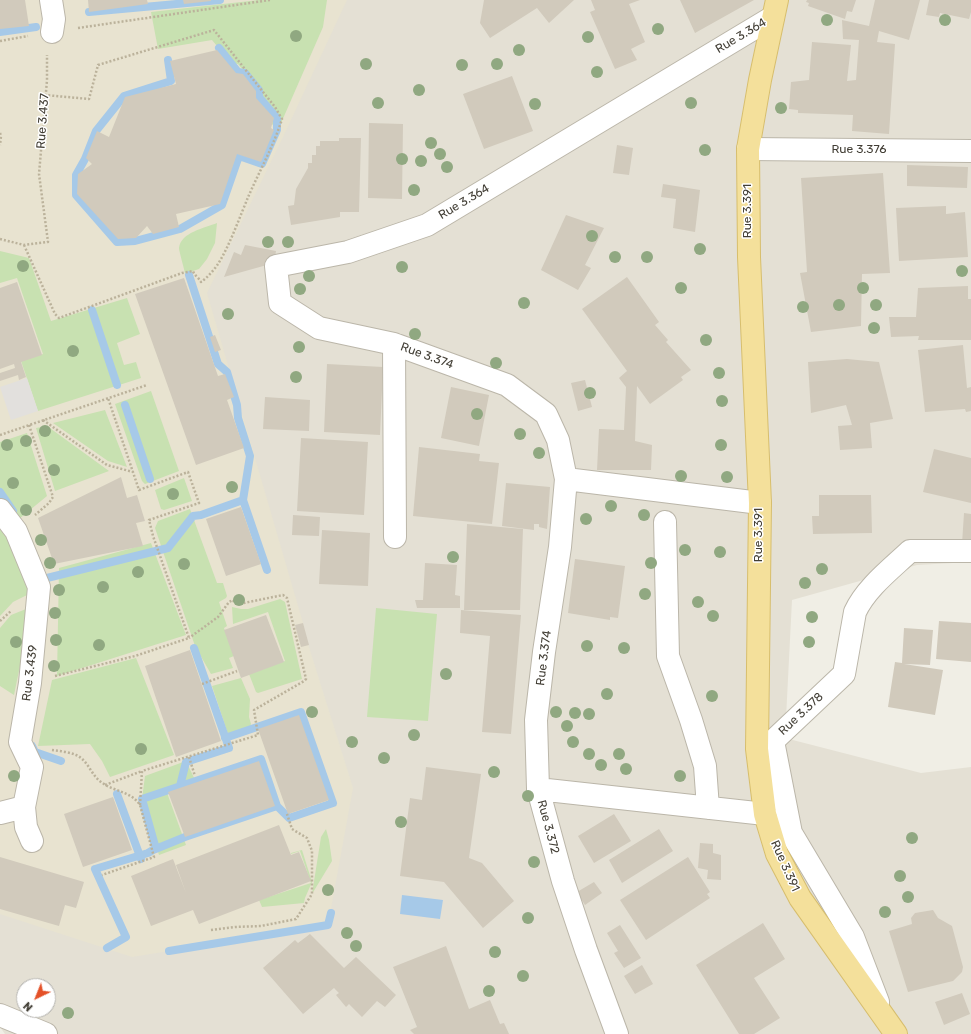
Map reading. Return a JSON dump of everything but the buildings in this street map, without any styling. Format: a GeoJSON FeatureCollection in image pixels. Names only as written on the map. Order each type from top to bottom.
{"type":"FeatureCollection","features":[{"type":"Feature","properties":{"kind":"main road","name":"Rue 3.391"},"geometry":{"type":"LineString","coordinates":[[775,9],[760,80],[748,149],[748,257],[760,503],[758,749],[765,814],[777,854],[800,898],[896,1034]]}},
{"type":"Feature","properties":{"kind":"street"},"geometry":{"type":"LineString","coordinates":[[51,0],[54,20],[52,32]]}},
{"type":"Feature","properties":{"kind":"street","name":"Rue 3.364"},"geometry":{"type":"LineString","coordinates":[[394,344],[319,328],[280,304],[276,266],[348,252],[427,225],[775,9]]}},
{"type":"Feature","properties":{"kind":"street","name":"Rue 3.376"},"geometry":{"type":"LineString","coordinates":[[748,149],[971,150]]}},
{"type":"Feature","properties":{"kind":"street","name":"Rue 3.374"},"geometry":{"type":"LineString","coordinates":[[395,537],[394,344],[507,385],[546,414],[558,440],[566,479],[560,547],[544,652],[536,720],[538,789]]}},
{"type":"Feature","properties":{"kind":"street"},"geometry":{"type":"LineString","coordinates":[[566,479],[760,503]]}},
{"type":"Feature","properties":{"kind":"street","name":"Rue 3.439"},"geometry":{"type":"LineString","coordinates":[[0,510],[16,531],[39,587],[30,683],[20,742]]}},
{"type":"Feature","properties":{"kind":"street"},"geometry":{"type":"LineString","coordinates":[[664,522],[668,656],[691,720],[705,766],[708,808]]}},
{"type":"Feature","properties":{"kind":"street","name":"Rue 3.378"},"geometry":{"type":"LineString","coordinates":[[884,1016],[853,937],[791,833],[773,741],[844,674],[855,612],[859,603],[875,584],[905,555],[910,551],[971,551]]}},
{"type":"Feature","properties":{"kind":"street"},"geometry":{"type":"LineString","coordinates":[[20,742],[32,767],[24,807],[26,827],[32,841]]}},
{"type":"Feature","properties":{"kind":"street","name":"Rue 3.372"},"geometry":{"type":"LineString","coordinates":[[617,1034],[586,950],[563,881],[538,789],[765,814]]}},
{"type":"Feature","properties":{"kind":"street"},"geometry":{"type":"LineString","coordinates":[[0,813],[24,807]]}},
{"type":"Feature","properties":{"kind":"street"},"geometry":{"type":"LineString","coordinates":[[0,1015],[46,1034]]}},
{"type":"Feature","properties":{"kind":"path"},"geometry":{"type":"LineString","coordinates":[[0,41],[270,0]]}},
{"type":"Feature","properties":{"kind":"path"},"geometry":{"type":"LineString","coordinates":[[0,239],[24,245],[55,314],[59,318],[182,273],[193,271],[201,282],[205,280],[217,266],[278,134],[282,119],[275,107],[214,30],[98,65],[89,99],[45,95]]}},
{"type":"Feature","properties":{"kind":"path","name":"Rue 3.437"},"geometry":{"type":"LineString","coordinates":[[24,245],[48,242],[40,174],[46,58],[52,32]]}},
{"type":"Feature","properties":{"kind":"path"},"geometry":{"type":"LineString","coordinates":[[0,133],[0,145]]}},
{"type":"Feature","properties":{"kind":"path"},"geometry":{"type":"LineString","coordinates":[[0,435],[147,385]]}},
{"type":"Feature","properties":{"kind":"path"},"geometry":{"type":"LineString","coordinates":[[108,398],[139,490],[188,472],[199,503],[149,520],[189,638]]}},
{"type":"Feature","properties":{"kind":"path"},"geometry":{"type":"LineString","coordinates":[[43,420],[108,465],[133,473]]}},
{"type":"Feature","properties":{"kind":"path"},"geometry":{"type":"LineString","coordinates":[[29,425],[53,497],[49,503],[35,514],[34,518]]}},
{"type":"Feature","properties":{"kind":"path"},"geometry":{"type":"LineString","coordinates":[[30,683],[135,656],[189,638],[218,617],[229,602],[233,600],[239,604],[283,595],[287,598],[306,679],[254,710],[258,735],[142,771],[105,785]]}},
{"type":"Feature","properties":{"kind":"path"},"geometry":{"type":"LineString","coordinates":[[202,684],[237,671]]}},
{"type":"Feature","properties":{"kind":"path"},"geometry":{"type":"LineString","coordinates":[[20,742],[77,755],[105,785],[129,794],[140,805]]}},
{"type":"Feature","properties":{"kind":"path"},"geometry":{"type":"LineString","coordinates":[[189,757],[195,776]]}},
{"type":"Feature","properties":{"kind":"path"},"geometry":{"type":"LineString","coordinates":[[102,875],[154,856],[140,805],[142,771]]}},
{"type":"Feature","properties":{"kind":"path"},"geometry":{"type":"LineString","coordinates":[[211,930],[261,926],[296,919],[312,894],[312,851],[307,838],[292,829],[287,814]]}},
{"type":"Feature","properties":{"kind":"shaded area"},"geometry":{"type":"Polygon","coordinates":[[[0,0],[971,0],[971,562],[917,565],[792,600],[785,738],[921,773],[971,767],[971,1034],[5,1034],[0,1027],[0,0]]]}},
{"type":"Feature","properties":{"kind":"shaded area"},"geometry":{"type":"Polygon","coordinates":[[[0,0],[347,0],[283,137],[207,293],[308,644],[353,788],[328,925],[132,957],[0,914],[0,0]]]}},
{"type":"Feature","properties":{"kind":"shaded area"},"geometry":{"type":"Polygon","coordinates":[[[27,378],[38,411],[11,420],[0,387],[27,378]]]}},
{"type":"Feature","properties":{"kind":"green space"},"geometry":{"type":"Polygon","coordinates":[[[259,0],[327,0],[323,27],[278,130],[267,119],[270,109],[252,88],[252,81],[238,64],[231,63],[212,40],[158,49],[151,12],[259,0]]]}},
{"type":"Feature","properties":{"kind":"green space"},"geometry":{"type":"Polygon","coordinates":[[[217,223],[215,243],[207,259],[199,269],[187,274],[185,273],[179,250],[184,238],[194,231],[217,223]]]}},
{"type":"Feature","properties":{"kind":"green space"},"geometry":{"type":"Polygon","coordinates":[[[0,251],[29,258],[51,321],[127,298],[140,334],[117,343],[124,365],[136,362],[141,378],[38,411],[21,361],[43,354],[17,278],[0,283],[0,251]]]}},
{"type":"Feature","properties":{"kind":"green space"},"geometry":{"type":"Polygon","coordinates":[[[151,391],[179,471],[145,484],[142,481],[115,404],[151,391]]]}},
{"type":"Feature","properties":{"kind":"green space"},"geometry":{"type":"Polygon","coordinates":[[[105,410],[127,467],[108,461],[53,423],[105,410]]]}},
{"type":"Feature","properties":{"kind":"green space"},"geometry":{"type":"Polygon","coordinates":[[[47,426],[109,471],[55,491],[36,428],[47,426]]]}},
{"type":"Feature","properties":{"kind":"green space"},"geometry":{"type":"Polygon","coordinates":[[[27,433],[47,496],[19,519],[0,492],[0,442],[27,433]]]}},
{"type":"Feature","properties":{"kind":"green space"},"geometry":{"type":"Polygon","coordinates":[[[184,478],[192,501],[164,510],[161,509],[155,490],[184,478]]]}},
{"type":"Feature","properties":{"kind":"green space"},"geometry":{"type":"Polygon","coordinates":[[[190,509],[217,583],[223,583],[227,596],[219,602],[227,626],[224,628],[234,656],[229,658],[233,668],[211,674],[195,646],[155,528],[158,521],[190,509]]]}},
{"type":"Feature","properties":{"kind":"green space"},"geometry":{"type":"Polygon","coordinates":[[[0,526],[7,535],[28,585],[27,595],[13,602],[0,616],[0,526]]]}},
{"type":"Feature","properties":{"kind":"green space"},"geometry":{"type":"Polygon","coordinates":[[[151,543],[186,635],[57,676],[59,568],[151,543]]]}},
{"type":"Feature","properties":{"kind":"green space"},"geometry":{"type":"Polygon","coordinates":[[[280,599],[285,602],[302,679],[258,693],[256,692],[249,674],[285,661],[268,612],[233,624],[232,607],[248,609],[280,599]]]}},
{"type":"Feature","properties":{"kind":"green space"},"geometry":{"type":"Polygon","coordinates":[[[376,608],[437,614],[428,721],[367,717],[376,608]]]}},
{"type":"Feature","properties":{"kind":"green space"},"geometry":{"type":"Polygon","coordinates":[[[26,609],[22,656],[14,695],[0,686],[0,628],[11,615],[26,609]]]}},
{"type":"Feature","properties":{"kind":"green space"},"geometry":{"type":"Polygon","coordinates":[[[136,658],[174,755],[110,777],[102,761],[90,744],[38,746],[52,680],[136,658]]]}},
{"type":"Feature","properties":{"kind":"green space"},"geometry":{"type":"Polygon","coordinates":[[[241,678],[250,699],[249,717],[251,724],[250,726],[228,734],[212,686],[241,678]]]}},
{"type":"Feature","properties":{"kind":"green space"},"geometry":{"type":"Polygon","coordinates":[[[186,761],[196,782],[166,790],[186,845],[159,855],[142,799],[145,776],[186,761]]]}},
{"type":"Feature","properties":{"kind":"green space"},"geometry":{"type":"Polygon","coordinates":[[[326,829],[332,861],[312,894],[321,837],[326,829]]]}},
{"type":"Feature","properties":{"kind":"green space"},"geometry":{"type":"Polygon","coordinates":[[[302,850],[312,882],[304,903],[262,907],[259,900],[311,883],[300,851],[291,854],[302,850]]]}},
{"type":"Feature","properties":{"kind":"water"},"geometry":{"type":"Polygon","coordinates":[[[402,895],[443,900],[440,919],[400,914],[402,895]]]}},
{"type":"Feature","properties":{"kind":"waterway"},"geometry":{"type":"LineString","coordinates":[[89,12],[220,0]]}},
{"type":"Feature","properties":{"kind":"waterway"},"geometry":{"type":"LineString","coordinates":[[0,32],[36,27]]}},
{"type":"Feature","properties":{"kind":"waterway"},"geometry":{"type":"LineString","coordinates":[[168,60],[171,81],[124,96],[96,131],[85,159],[76,175],[76,195],[117,242],[135,241],[180,229],[222,205],[239,156],[262,164],[277,130],[277,118],[259,97],[259,90],[245,73],[238,72],[219,48]]}},
{"type":"Feature","properties":{"kind":"waterway"},"geometry":{"type":"LineString","coordinates":[[189,275],[218,364],[227,372],[237,405],[238,418],[250,456],[243,500],[267,570]]}},
{"type":"Feature","properties":{"kind":"waterway"},"geometry":{"type":"LineString","coordinates":[[92,310],[117,385]]}},
{"type":"Feature","properties":{"kind":"waterway"},"geometry":{"type":"LineString","coordinates":[[125,405],[150,479]]}},
{"type":"Feature","properties":{"kind":"waterway"},"geometry":{"type":"LineString","coordinates":[[0,492],[13,511]]}},
{"type":"Feature","properties":{"kind":"waterway"},"geometry":{"type":"LineString","coordinates":[[47,578],[168,548],[193,516],[201,515],[243,500]]}},
{"type":"Feature","properties":{"kind":"waterway"},"geometry":{"type":"LineString","coordinates":[[180,786],[186,762],[229,748],[194,648]]}},
{"type":"Feature","properties":{"kind":"waterway"},"geometry":{"type":"LineString","coordinates":[[107,948],[126,937],[95,869],[148,853],[185,837],[277,806],[289,818],[333,803],[301,712],[225,738]]}},
{"type":"Feature","properties":{"kind":"waterway"},"geometry":{"type":"LineString","coordinates":[[32,746],[35,752],[61,761]]}},
{"type":"Feature","properties":{"kind":"waterway"},"geometry":{"type":"LineString","coordinates":[[156,849],[142,799],[261,759],[277,806]]}},
{"type":"Feature","properties":{"kind":"waterway"},"geometry":{"type":"LineString","coordinates":[[117,794],[141,859]]}},
{"type":"Feature","properties":{"kind":"waterway"},"geometry":{"type":"LineString","coordinates":[[169,951],[328,925],[331,913]]}}]}
